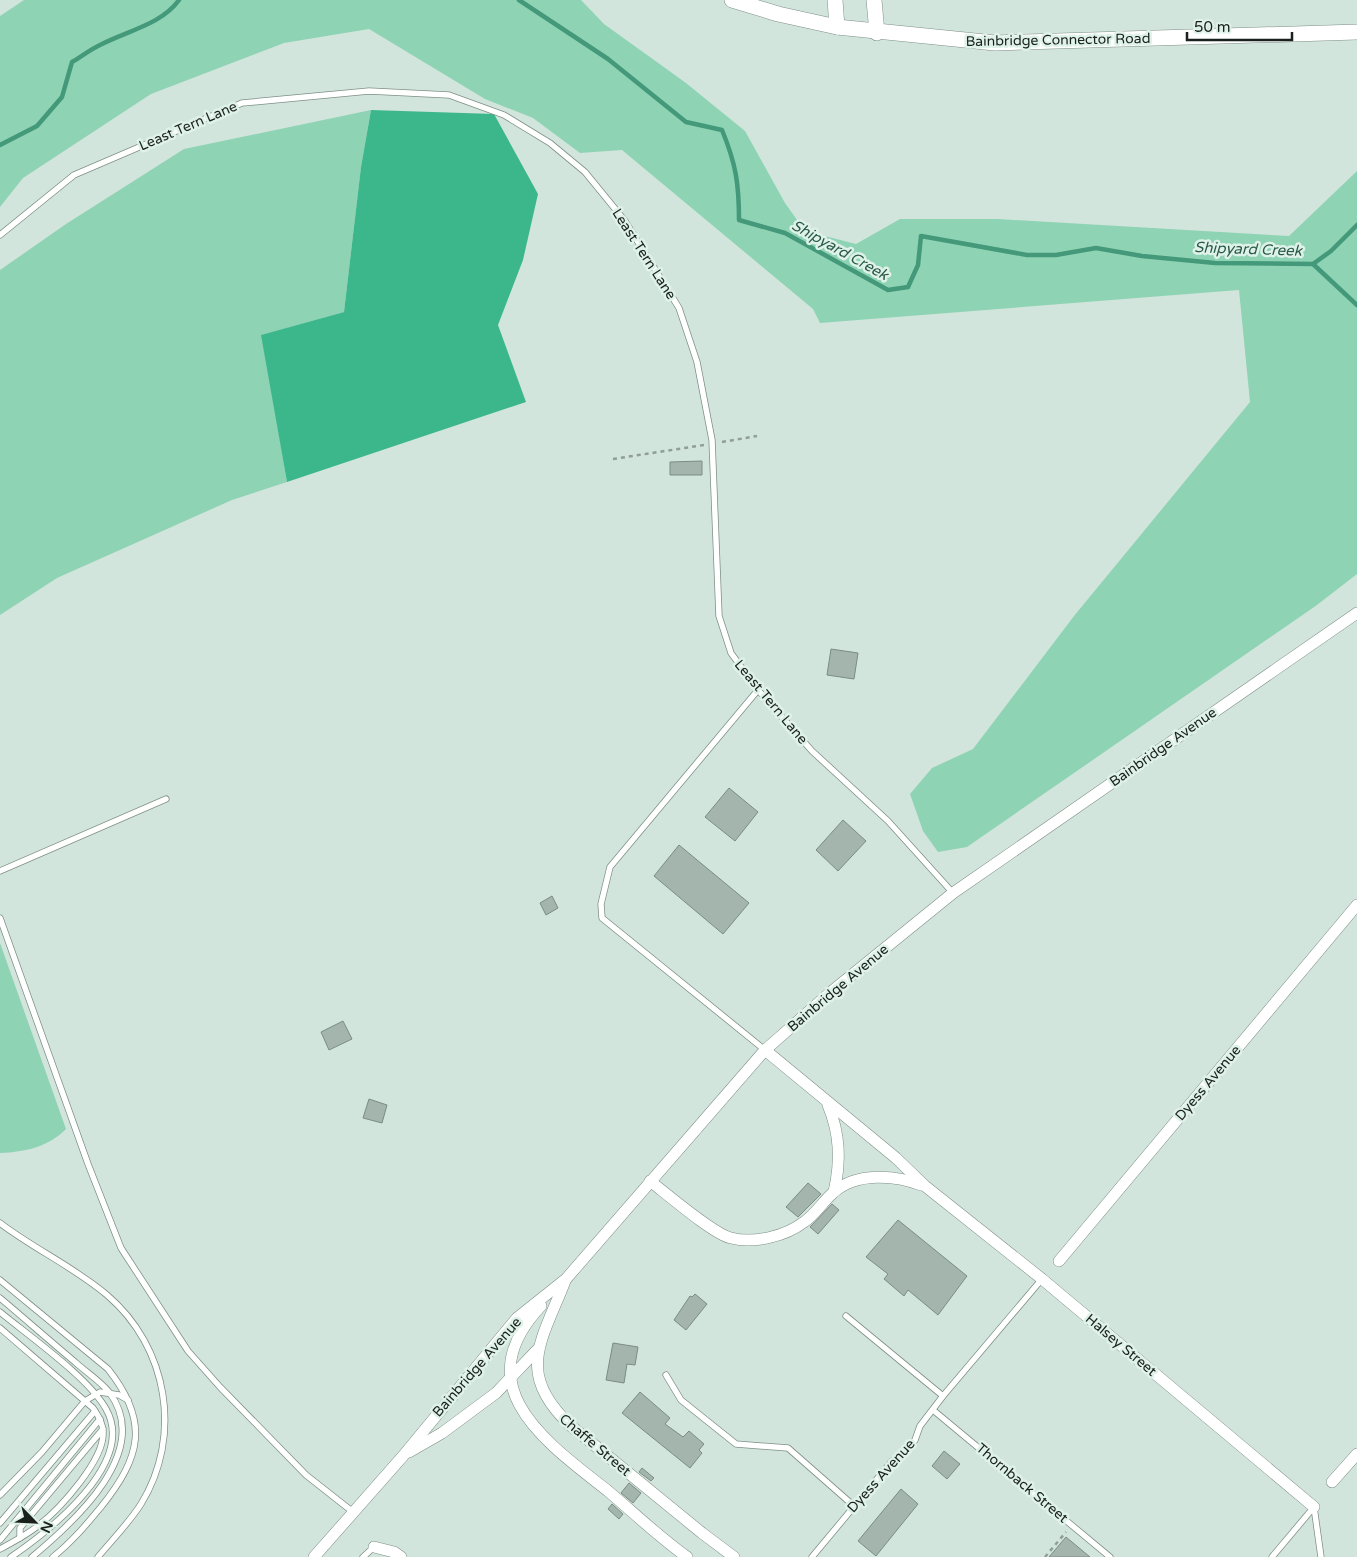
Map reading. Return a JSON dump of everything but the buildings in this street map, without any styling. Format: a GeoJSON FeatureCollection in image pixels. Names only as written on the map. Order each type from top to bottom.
{"type":"FeatureCollection","features":[{"type":"Feature","properties":{"kind":"street","name":"Bainbridge Connector Road"},"geometry":{"type":"LineString","coordinates":[[732,0],[778,14],[837,27],[878,33],[995,44],[1357,32]]}},
{"type":"Feature","properties":{"kind":"street"},"geometry":{"type":"LineString","coordinates":[[835,0],[837,27]]}},
{"type":"Feature","properties":{"kind":"street"},"geometry":{"type":"LineString","coordinates":[[874,0],[878,33]]}},
{"type":"Feature","properties":{"kind":"street","name":"Bainbridge Avenue"},"geometry":{"type":"LineString","coordinates":[[314,1557],[352,1512],[404,1456],[518,1318],[566,1279],[764,1050],[831,992],[953,893],[1357,613]]}},
{"type":"Feature","properties":{"kind":"street","name":"Dyess Avenue"},"geometry":{"type":"LineString","coordinates":[[1059,1261],[1357,906]]}},
{"type":"Feature","properties":{"kind":"street","name":"Halsey Street"},"geometry":{"type":"LineString","coordinates":[[764,1050],[896,1158],[925,1186],[1042,1279],[1314,1507]]}},
{"type":"Feature","properties":{"kind":"street","name":"Halsey Street"},"geometry":{"type":"LineString","coordinates":[[827,1103],[836,1124],[840,1155],[834,1192]]}},
{"type":"Feature","properties":{"kind":"street","name":"Halsey Street"},"geometry":{"type":"LineString","coordinates":[[650,1181],[706,1223],[731,1238],[758,1239],[784,1234],[805,1222],[834,1192],[864,1178],[892,1177],[925,1186]]}},
{"type":"Feature","properties":{"kind":"street","name":"Chaffe Street"},"geometry":{"type":"LineString","coordinates":[[566,1279],[540,1339],[536,1362],[543,1393],[555,1410],[702,1533],[734,1557]]}},
{"type":"Feature","properties":{"kind":"street","name":"Chaffe Street"},"geometry":{"type":"LineString","coordinates":[[566,1279],[523,1329],[512,1350],[512,1377],[522,1410],[544,1440],[687,1557]]}},
{"type":"Feature","properties":{"kind":"street","name":"Bainbridge Avenue"},"geometry":{"type":"LineString","coordinates":[[404,1456],[442,1433],[496,1393],[539,1348]]}},
{"type":"Feature","properties":{"kind":"street"},"geometry":{"type":"LineString","coordinates":[[1332,1482],[1357,1454]]}},
{"type":"Feature","properties":{"kind":"street"},"geometry":{"type":"LineString","coordinates":[[374,1548],[394,1552],[400,1557]]}},
{"type":"Feature","properties":{"kind":"lane","name":"Least Tern Lane"},"geometry":{"type":"LineString","coordinates":[[0,234],[74,175],[242,103],[369,92],[449,95],[504,115],[550,143],[585,172],[626,221],[679,308],[697,362],[712,443],[719,616],[730,653],[758,690],[812,751],[888,821],[953,893]]}},
{"type":"Feature","properties":{"kind":"lane"},"geometry":{"type":"LineString","coordinates":[[758,690],[610,867],[601,904],[602,918],[764,1050]]}},
{"type":"Feature","properties":{"kind":"lane"},"geometry":{"type":"LineString","coordinates":[[0,871],[166,799]]}},
{"type":"Feature","properties":{"kind":"lane"},"geometry":{"type":"LineString","coordinates":[[0,918],[121,1248],[188,1351],[220,1387],[306,1474],[352,1512]]}},
{"type":"Feature","properties":{"kind":"lane"},"geometry":{"type":"LineString","coordinates":[[0,1223],[87,1280],[121,1308],[134,1324],[148,1348],[164,1391],[166,1416],[163,1442],[149,1489],[141,1504],[98,1557]]}},
{"type":"Feature","properties":{"kind":"lane"},"geometry":{"type":"LineString","coordinates":[[0,1227],[13,1233]]}},
{"type":"Feature","properties":{"kind":"lane","name":"Dyess Avenue"},"geometry":{"type":"LineString","coordinates":[[812,1557],[892,1461],[903,1455],[915,1440],[920,1426],[943,1396],[1042,1279]]}},
{"type":"Feature","properties":{"kind":"lane"},"geometry":{"type":"LineString","coordinates":[[0,1280],[108,1369],[128,1400],[136,1425],[135,1446],[131,1461],[120,1483],[80,1533],[53,1557]]}},
{"type":"Feature","properties":{"kind":"lane"},"geometry":{"type":"LineString","coordinates":[[0,1298],[109,1392],[128,1400]]}},
{"type":"Feature","properties":{"kind":"lane"},"geometry":{"type":"LineString","coordinates":[[0,1312],[95,1394],[107,1410],[114,1436],[103,1468],[59,1521],[11,1557]]}},
{"type":"Feature","properties":{"kind":"lane"},"geometry":{"type":"LineString","coordinates":[[846,1316],[943,1396]]}},
{"type":"Feature","properties":{"kind":"lane"},"geometry":{"type":"LineString","coordinates":[[0,1328],[85,1401],[95,1411],[103,1429],[101,1448],[95,1461],[66,1497],[41,1524],[0,1549]]}},
{"type":"Feature","properties":{"kind":"lane"},"geometry":{"type":"LineString","coordinates":[[666,1375],[681,1400],[736,1444],[740,1446],[788,1448],[854,1506]]}},
{"type":"Feature","properties":{"kind":"lane"},"geometry":{"type":"LineString","coordinates":[[0,1495],[42,1452],[85,1401],[95,1394],[109,1392]]}},
{"type":"Feature","properties":{"kind":"lane"},"geometry":{"type":"LineString","coordinates":[[32,1557],[56,1537],[81,1510],[107,1477],[117,1459],[123,1440],[123,1424],[109,1392]]}},
{"type":"Feature","properties":{"kind":"lane","name":"Thornback Street"},"geometry":{"type":"LineString","coordinates":[[933,1410],[1110,1557]]}},
{"type":"Feature","properties":{"kind":"lane"},"geometry":{"type":"LineString","coordinates":[[0,1522],[95,1411]]}},
{"type":"Feature","properties":{"kind":"lane"},"geometry":{"type":"LineString","coordinates":[[0,1540],[100,1419]]}},
{"type":"Feature","properties":{"kind":"lane"},"geometry":{"type":"LineString","coordinates":[[20,1538],[20,1528],[103,1429]]}},
{"type":"Feature","properties":{"kind":"lane"},"geometry":{"type":"LineString","coordinates":[[1272,1557],[1314,1507]]}},
{"type":"Feature","properties":{"kind":"lane"},"geometry":{"type":"LineString","coordinates":[[1314,1507],[1321,1557]]}},
{"type":"Feature","properties":{"kind":"lane"},"geometry":{"type":"LineString","coordinates":[[363,1557],[374,1548]]}},
{"type":"Feature","properties":{"kind":"path"},"geometry":{"type":"LineString","coordinates":[[612,459],[757,436]]}},
{"type":"Feature","properties":{"kind":"path"},"geometry":{"type":"LineString","coordinates":[[1045,1557],[1071,1525]]}},
{"type":"Feature","properties":{"kind":"green space"},"geometry":{"type":"Polygon","coordinates":[[[24,0],[581,0],[604,24],[686,83],[745,131],[785,203],[805,231],[856,244],[900,219],[998,219],[1289,236],[1357,171],[1357,574],[1317,605],[967,847],[938,852],[923,831],[910,794],[932,768],[973,749],[1074,616],[1250,402],[1239,290],[820,323],[813,309],[622,150],[580,153],[533,118],[485,99],[369,29],[284,43],[151,94],[23,178],[0,207],[0,16],[24,0]]]}},
{"type":"Feature","properties":{"kind":"green space"},"geometry":{"type":"Polygon","coordinates":[[[371,110],[361,167],[344,312],[262,335],[287,482],[232,500],[57,578],[0,615],[0,270],[66,224],[184,149],[371,110]]]}},
{"type":"Feature","properties":{"kind":"green space"},"geometry":{"type":"Polygon","coordinates":[[[371,110],[494,114],[538,194],[523,260],[498,325],[526,402],[287,482],[261,335],[344,312],[361,167],[371,110]]]}},
{"type":"Feature","properties":{"kind":"green space"},"geometry":{"type":"Polygon","coordinates":[[[0,943],[66,1129],[52,1140],[36,1147],[0,1153],[0,943]]]}},
{"type":"Feature","properties":{"kind":"waterway","name":"Shipyard Creek"},"geometry":{"type":"LineString","coordinates":[[0,145],[37,126],[62,97],[72,62],[98,46],[154,21],[172,8],[179,0]]}},
{"type":"Feature","properties":{"kind":"waterway","name":"Shipyard Creek"},"geometry":{"type":"LineString","coordinates":[[519,0],[608,59],[686,122],[722,130],[731,153],[736,174],[739,220],[785,233],[888,290],[908,287],[918,265],[921,236],[1027,255],[1056,255],[1096,248],[1142,256],[1215,263],[1313,264],[1357,305]]}},
{"type":"Feature","properties":{"kind":"waterway"},"geometry":{"type":"LineString","coordinates":[[1313,264],[1331,251],[1357,225]]}}]}
